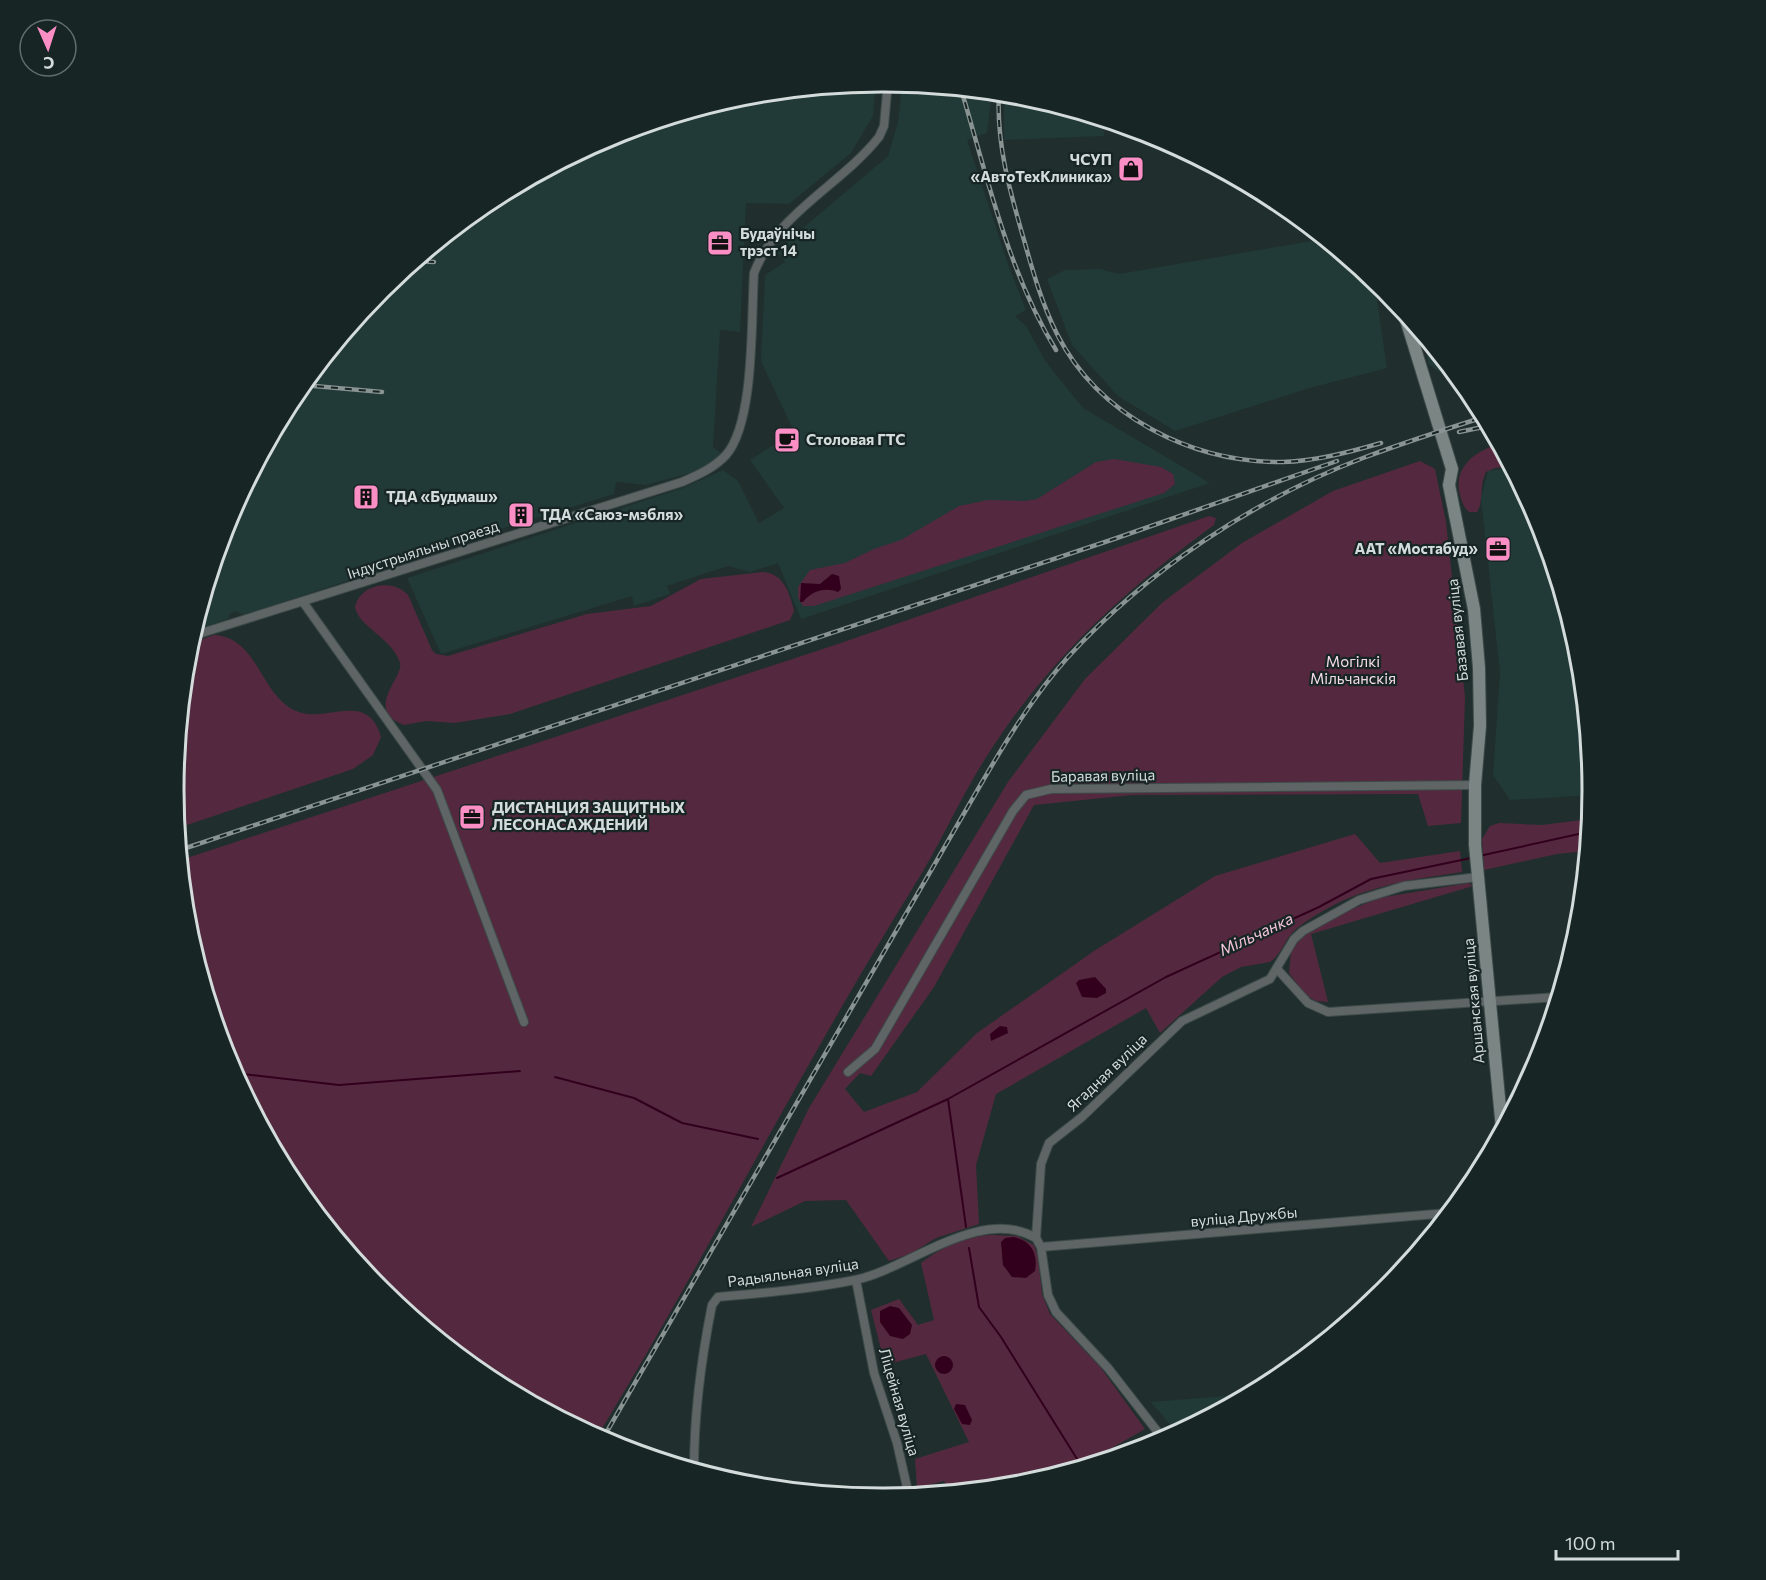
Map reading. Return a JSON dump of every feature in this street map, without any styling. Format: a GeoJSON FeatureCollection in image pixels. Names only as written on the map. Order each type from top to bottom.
{"type":"FeatureCollection","features":[{"type":"Feature","properties":{"kind":"street","name":"Індустрыяльны праезд"},"geometry":{"type":"LineString","coordinates":[[203,633],[682,482],[704,472],[720,460],[737,438],[745,410],[754,273],[761,254],[796,212],[879,137],[885,126],[887,92]]}},
{"type":"Feature","properties":{"kind":"street","name":"Базавая вуліца"},"geometry":{"type":"LineString","coordinates":[[1409,331],[1452,469],[1449,485],[1474,609],[1480,726],[1475,786],[1475,845]]}},
{"type":"Feature","properties":{"kind":"street"},"geometry":{"type":"LineString","coordinates":[[303,602],[437,790],[524,1022]]}},
{"type":"Feature","properties":{"kind":"street","name":"Баравая вуліца"},"geometry":{"type":"LineString","coordinates":[[848,1072],[875,1049],[1013,811],[1026,795],[1051,789],[1475,786]]}},
{"type":"Feature","properties":{"kind":"street","name":"Аршанская вуліца"},"geometry":{"type":"LineString","coordinates":[[1475,845],[1501,1115]]}},
{"type":"Feature","properties":{"kind":"street","name":"Ягадная вуліца"},"geometry":{"type":"LineString","coordinates":[[1036,1238],[1041,1164],[1049,1143],[1082,1117],[1182,1021],[1264,982],[1278,969],[1294,939],[1303,931],[1359,900],[1404,886],[1478,874]]}},
{"type":"Feature","properties":{"kind":"street"},"geometry":{"type":"LineString","coordinates":[[1278,969],[1308,1003],[1328,1012],[1489,999],[1550,997]]}},
{"type":"Feature","properties":{"kind":"street","name":"вуліца Дружбы"},"geometry":{"type":"LineString","coordinates":[[1041,1247],[1438,1214]]}},
{"type":"Feature","properties":{"kind":"street","name":"Радыяльная вуліца"},"geometry":{"type":"LineString","coordinates":[[694,1462],[694,1420],[699,1367],[712,1305],[718,1297],[789,1291],[855,1280],[886,1270],[940,1244],[973,1233],[1022,1232],[1036,1238]]}},
{"type":"Feature","properties":{"kind":"street"},"geometry":{"type":"LineString","coordinates":[[1036,1238],[1041,1247],[1048,1294],[1056,1312],[1108,1368],[1157,1432]]}},
{"type":"Feature","properties":{"kind":"street","name":"Ліцейная вуліца"},"geometry":{"type":"LineString","coordinates":[[855,1280],[874,1373],[897,1443],[907,1487]]}},
{"type":"Feature","properties":{"kind":"shaded area"},"geometry":{"type":"Polygon","coordinates":[[[875,92],[873,116],[851,153],[789,204],[746,203],[740,332],[720,330],[713,447],[721,453],[716,459],[701,470],[646,485],[616,482],[614,494],[420,554],[410,560],[244,615],[235,611],[228,619],[204,627],[222,565],[238,523],[278,441],[302,402],[358,329],[422,265],[495,209],[534,185],[616,145],[702,115],[747,105],[792,97],[875,92]]]}},
{"type":"Feature","properties":{"kind":"shaded area"},"geometry":{"type":"Polygon","coordinates":[[[901,92],[991,100],[987,133],[967,140],[1009,267],[1026,310],[1015,316],[1026,326],[1046,362],[1083,408],[1210,483],[801,619],[778,563],[750,572],[728,566],[667,586],[670,594],[634,606],[632,596],[441,654],[407,578],[683,488],[723,470],[738,481],[759,523],[784,508],[750,460],[794,432],[761,361],[765,275],[785,262],[776,251],[888,156],[898,122],[901,92]]]}},
{"type":"Feature","properties":{"kind":"shaded area"},"geometry":{"type":"Polygon","coordinates":[[[1004,102],[1064,115],[1104,128],[1104,136],[1004,140],[1004,102]]]}},
{"type":"Feature","properties":{"kind":"shaded area"},"geometry":{"type":"Polygon","coordinates":[[[1314,241],[1376,295],[1387,368],[1310,388],[1175,431],[1118,396],[1072,345],[1047,279],[1065,270],[1100,269],[1119,274],[1314,241]]]}},
{"type":"Feature","properties":{"kind":"shaded area"},"geometry":{"type":"Polygon","coordinates":[[[1427,353],[1445,377],[1428,364],[1427,353]]]}},
{"type":"Feature","properties":{"kind":"shaded area"},"geometry":{"type":"Polygon","coordinates":[[[1503,469],[1509,481],[1528,523],[1558,609],[1576,699],[1582,796],[1510,800],[1493,775],[1500,673],[1481,498],[1488,471],[1503,469]]]}},
{"type":"Feature","properties":{"kind":"shaded area"},"geometry":{"type":"Polygon","coordinates":[[[832,574],[839,576],[841,589],[838,592],[819,591],[800,602],[801,583],[820,584],[832,574]]]}},
{"type":"Feature","properties":{"kind":"shaded area"},"geometry":{"type":"Polygon","coordinates":[[[1095,977],[1106,989],[1106,993],[1097,998],[1082,997],[1076,983],[1079,980],[1095,977]]]}},
{"type":"Feature","properties":{"kind":"shaded area"},"geometry":{"type":"Polygon","coordinates":[[[1000,1026],[1007,1027],[1008,1033],[991,1041],[990,1034],[1000,1026]]]}},
{"type":"Feature","properties":{"kind":"shaded area"},"geometry":{"type":"Polygon","coordinates":[[[1014,1237],[1029,1245],[1036,1259],[1035,1271],[1026,1278],[1012,1277],[1003,1265],[1001,1242],[1005,1238],[1014,1237]]]}},
{"type":"Feature","properties":{"kind":"shaded area"},"geometry":{"type":"Polygon","coordinates":[[[890,1306],[899,1308],[912,1325],[910,1334],[903,1339],[890,1336],[880,1322],[880,1311],[890,1306]]]}},
{"type":"Feature","properties":{"kind":"shaded area"},"geometry":{"type":"Polygon","coordinates":[[[940,1356],[948,1356],[953,1361],[951,1372],[940,1374],[935,1369],[935,1361],[940,1356]]]}},
{"type":"Feature","properties":{"kind":"shaded area"},"geometry":{"type":"Polygon","coordinates":[[[1231,1396],[1171,1426],[1151,1402],[1231,1396]]]}},
{"type":"Feature","properties":{"kind":"shaded area"},"geometry":{"type":"Polygon","coordinates":[[[956,1404],[965,1405],[972,1420],[970,1425],[962,1424],[954,1409],[956,1404]]]}},
{"type":"Feature","properties":{"kind":"green space"},"geometry":{"type":"Polygon","coordinates":[[[1491,447],[1502,467],[1486,472],[1479,508],[1477,512],[1469,512],[1459,491],[1460,474],[1469,460],[1491,447]]]}},
{"type":"Feature","properties":{"kind":"green space"},"geometry":{"type":"Polygon","coordinates":[[[1114,459],[1161,467],[1173,474],[1175,484],[1164,493],[814,606],[803,606],[798,598],[798,587],[810,570],[845,563],[874,549],[901,540],[959,506],[988,500],[1037,499],[1096,462],[1114,459]]]}},
{"type":"Feature","properties":{"kind":"green space","name":"Могілкі Мільчанскія"},"geometry":{"type":"Polygon","coordinates":[[[1420,461],[1435,469],[1446,522],[1465,697],[1461,823],[1428,826],[1418,794],[1132,795],[1034,805],[934,987],[871,1076],[860,1073],[845,1089],[864,1112],[917,1092],[977,1033],[1094,951],[1215,876],[1355,834],[1380,863],[1460,851],[1462,872],[1396,883],[1335,904],[1296,929],[1278,955],[1270,962],[1241,967],[1222,977],[1160,1033],[1146,1008],[996,1094],[976,1165],[979,1224],[936,1238],[910,1254],[889,1261],[846,1200],[805,1201],[751,1227],[809,1108],[1008,782],[1085,679],[1163,602],[1242,543],[1333,491],[1420,461]]]}},
{"type":"Feature","properties":{"kind":"green space"},"geometry":{"type":"Polygon","coordinates":[[[1209,516],[1216,518],[1214,525],[1180,550],[1117,603],[1060,660],[1009,724],[985,759],[602,1429],[534,1395],[495,1371],[422,1315],[358,1251],[302,1178],[257,1099],[222,1015],[208,971],[198,926],[188,858],[835,645],[1209,516]]]}},
{"type":"Feature","properties":{"kind":"green space"},"geometry":{"type":"Polygon","coordinates":[[[763,572],[776,576],[784,585],[794,611],[790,620],[510,714],[455,723],[426,721],[404,725],[392,719],[387,711],[386,702],[400,669],[400,663],[390,646],[363,621],[355,607],[363,593],[378,586],[394,586],[402,590],[408,595],[432,650],[436,654],[448,656],[587,614],[651,606],[701,579],[763,572]]]}},
{"type":"Feature","properties":{"kind":"green space"},"geometry":{"type":"Polygon","coordinates":[[[214,635],[228,638],[240,645],[273,691],[294,710],[306,714],[355,711],[366,714],[374,722],[381,737],[373,755],[353,769],[186,825],[186,744],[190,699],[201,639],[214,635]]]}},
{"type":"Feature","properties":{"kind":"green space"},"geometry":{"type":"Polygon","coordinates":[[[1581,820],[1579,852],[1557,854],[1484,870],[1482,839],[1490,826],[1499,823],[1542,825],[1581,820]]]}},
{"type":"Feature","properties":{"kind":"green space"},"geometry":{"type":"Polygon","coordinates":[[[1469,883],[1473,886],[1311,934],[1328,1002],[1316,1001],[1305,995],[1289,973],[1291,951],[1302,937],[1345,912],[1379,898],[1469,883]]]}},
{"type":"Feature","properties":{"kind":"green space"},"geometry":{"type":"Polygon","coordinates":[[[991,1235],[1017,1236],[1034,1245],[1038,1257],[1042,1294],[1050,1314],[1101,1368],[1145,1429],[1105,1452],[1064,1465],[974,1483],[946,1485],[944,1481],[917,1487],[915,1459],[969,1442],[926,1354],[885,1365],[871,1310],[899,1299],[918,1325],[934,1320],[921,1263],[954,1243],[991,1235]]]}},
{"type":"Feature","properties":{"kind":"waterway","name":"Мільчанка"},"geometry":{"type":"LineString","coordinates":[[1479,856],[1580,834]]}},
{"type":"Feature","properties":{"kind":"waterway","name":"Мільчанка"},"geometry":{"type":"LineString","coordinates":[[777,1178],[948,1099],[1166,977],[1319,907],[1371,879],[1471,858]]}},
{"type":"Feature","properties":{"kind":"waterway"},"geometry":{"type":"LineString","coordinates":[[246,1074],[339,1085],[520,1071]]}},
{"type":"Feature","properties":{"kind":"waterway"},"geometry":{"type":"LineString","coordinates":[[555,1077],[634,1098],[682,1123],[758,1139]]}},
{"type":"Feature","properties":{"kind":"waterway"},"geometry":{"type":"LineString","coordinates":[[948,1099],[966,1227]]}},
{"type":"Feature","properties":{"kind":"waterway"},"geometry":{"type":"LineString","coordinates":[[969,1248],[979,1307],[1001,1337],[1078,1461]]}},
{"type":"Feature","properties":{"kind":"railway"},"geometry":{"type":"LineString","coordinates":[[963,96],[1000,223],[1012,256],[1039,320],[1056,350]]}},
{"type":"Feature","properties":{"kind":"railway"},"geometry":{"type":"LineString","coordinates":[[999,101],[1005,167],[1038,288],[1057,334],[1075,363],[1097,389],[1123,411],[1152,430],[1183,444],[1216,454],[1249,460],[1283,462],[1333,456],[1381,443]]}},
{"type":"Feature","properties":{"kind":"railway"},"geometry":{"type":"LineString","coordinates":[[426,262],[434,262]]}},
{"type":"Feature","properties":{"kind":"railway"},"geometry":{"type":"LineString","coordinates":[[314,386],[382,392]]}},
{"type":"Feature","properties":{"kind":"railway"},"geometry":{"type":"LineString","coordinates":[[607,1431],[991,768],[1032,703],[1068,657],[1132,595],[1167,567],[1242,516],[1322,475],[1363,458],[1475,420]]}},
{"type":"Feature","properties":{"kind":"railway"},"geometry":{"type":"LineString","coordinates":[[1459,432],[1480,428]]}},
{"type":"Feature","properties":{"kind":"railway"},"geometry":{"type":"LineString","coordinates":[[187,848],[1114,539],[1337,461]]}},
{"type":"Feature","properties":{"kind":"place","name":"ЧСУП «АвтоТехКлиника»"},"geometry":{"type":"Point","coordinates":[1131,169]}},
{"type":"Feature","properties":{"kind":"place","name":"Будаўнічы трэст 14"},"geometry":{"type":"Point","coordinates":[720,243]}},
{"type":"Feature","properties":{"kind":"place","name":"Столовая ГТС"},"geometry":{"type":"Point","coordinates":[787,440]}},
{"type":"Feature","properties":{"kind":"place","name":"ТДА «Будмаш»"},"geometry":{"type":"Point","coordinates":[366,497]}},
{"type":"Feature","properties":{"kind":"place","name":"ТДА «Саюз-мэбля»"},"geometry":{"type":"Point","coordinates":[521,515]}},
{"type":"Feature","properties":{"kind":"place","name":"ААТ «Мостабуд»"},"geometry":{"type":"Point","coordinates":[1498,549]}},
{"type":"Feature","properties":{"kind":"place","name":"ДИСТАНЦИЯ ЗАЩИТНЫХ ЛЕСОНАСАЖДЕНИЙ"},"geometry":{"type":"Point","coordinates":[472,817]}}]}
